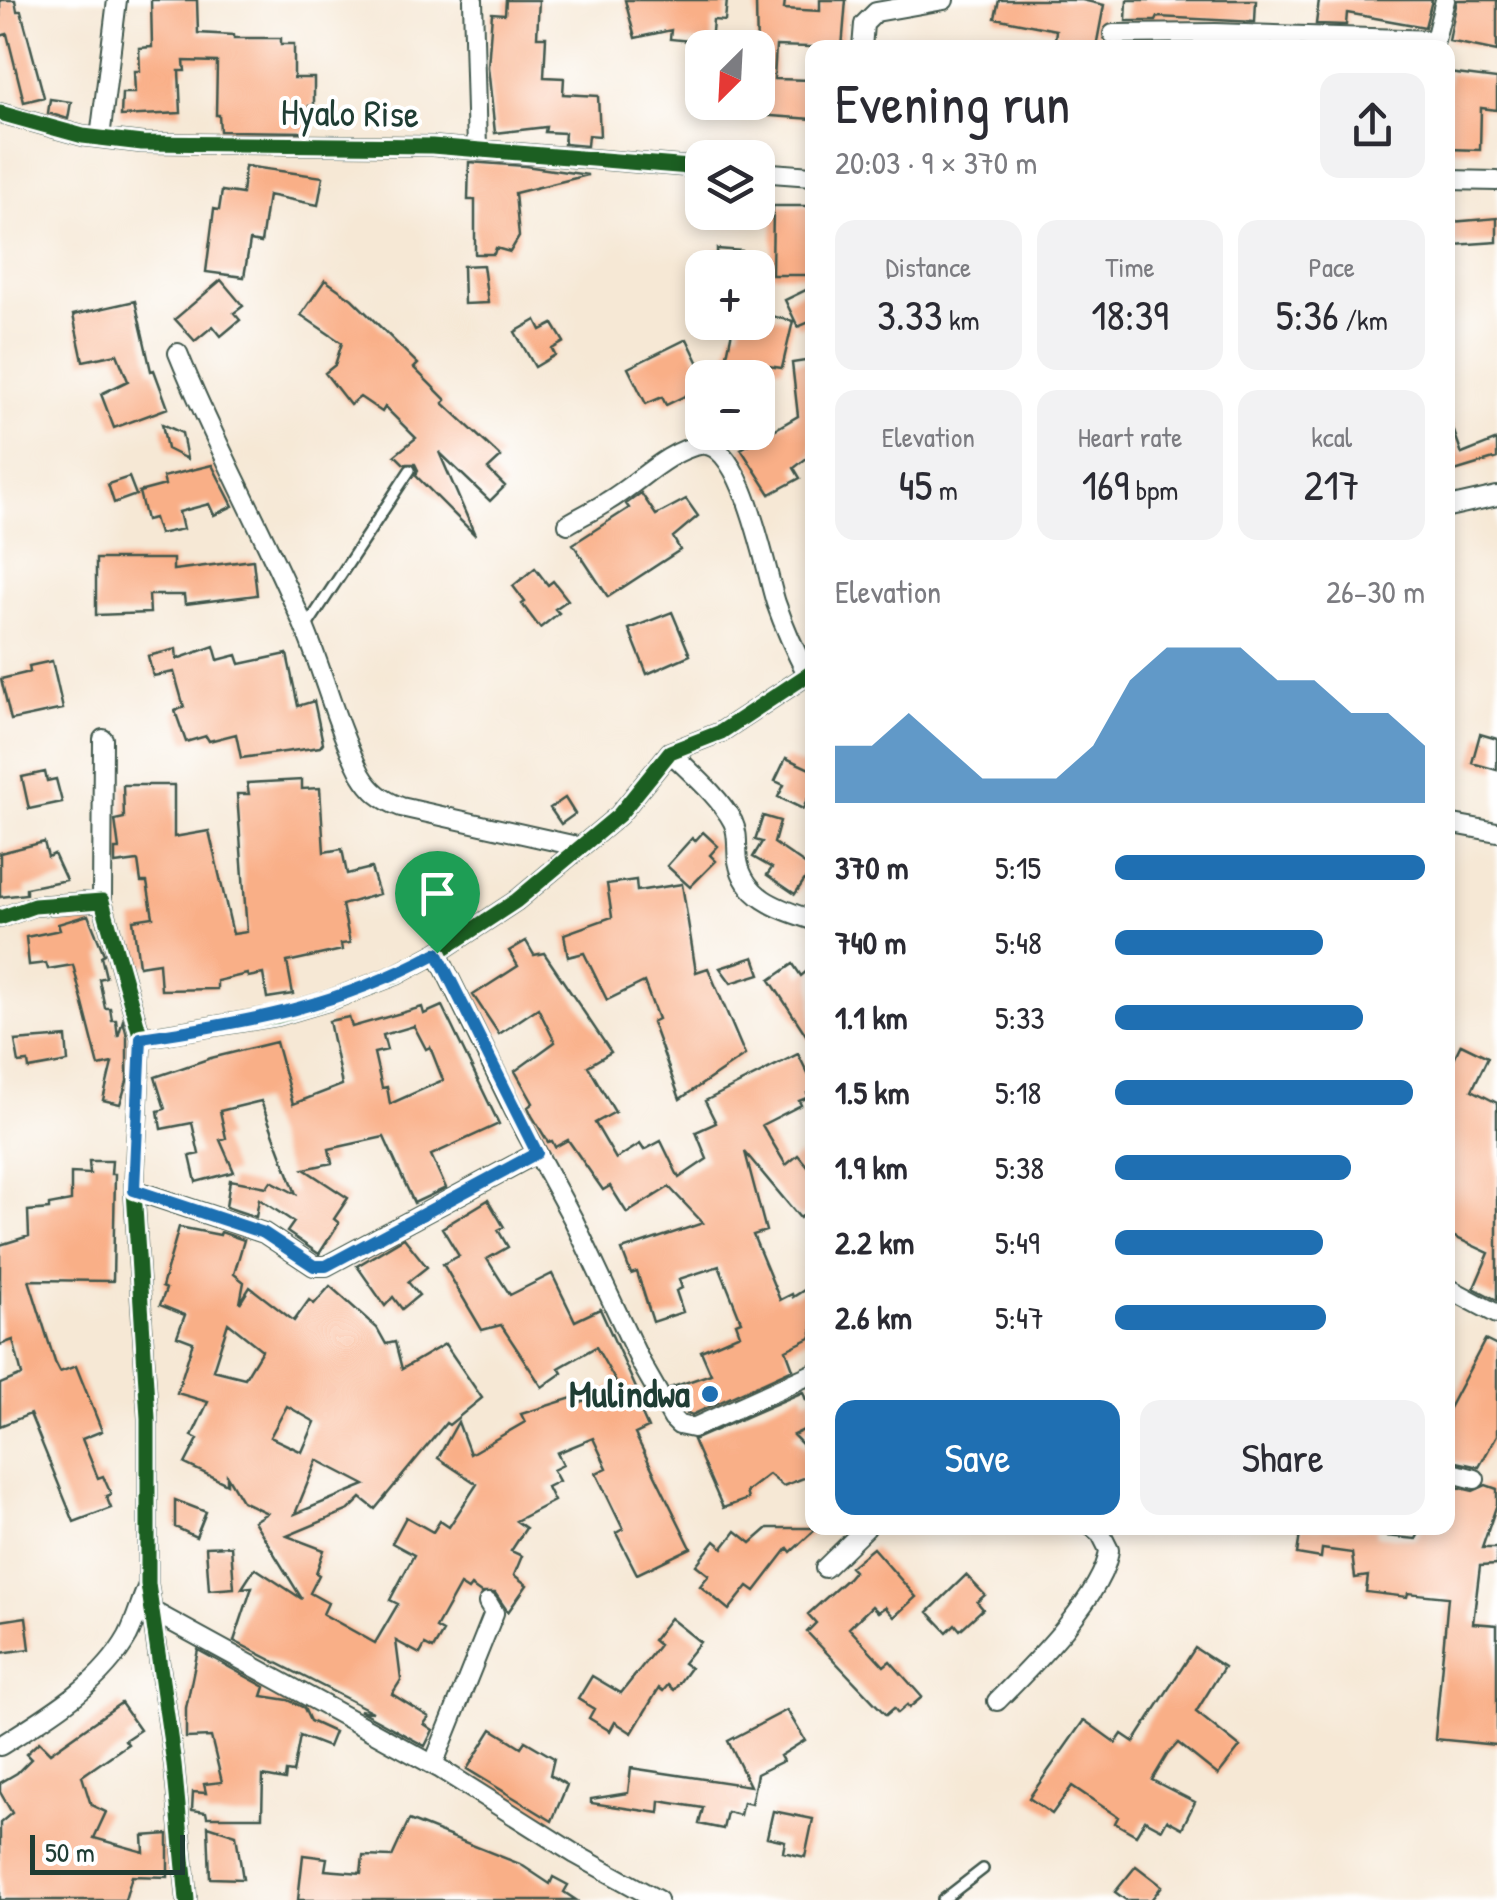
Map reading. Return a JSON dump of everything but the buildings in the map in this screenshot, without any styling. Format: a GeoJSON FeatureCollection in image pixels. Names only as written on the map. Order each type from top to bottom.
{"type":"FeatureCollection","features":[{"type":"Feature","properties":{"kind":"street"},"geometry":{"type":"LineString","coordinates":[[100,138],[117,0]]}},
{"type":"Feature","properties":{"kind":"street"},"geometry":{"type":"LineString","coordinates":[[473,0],[477,148]]}},
{"type":"Feature","properties":{"kind":"street"},"geometry":{"type":"LineString","coordinates":[[863,40],[864,24],[876,12],[944,0]]}},
{"type":"Feature","properties":{"kind":"street"},"geometry":{"type":"LineString","coordinates":[[1435,40],[1445,0]]}},
{"type":"Feature","properties":{"kind":"street"},"geometry":{"type":"LineString","coordinates":[[1113,34],[1216,33],[1355,40]]}},
{"type":"Feature","properties":{"kind":"street","name":"Hyalo Rise"},"geometry":{"type":"LineString","coordinates":[[0,112],[100,138],[142,143],[398,144],[685,166]]}},
{"type":"Feature","properties":{"kind":"street"},"geometry":{"type":"LineString","coordinates":[[775,173],[805,175]]}},
{"type":"Feature","properties":{"kind":"street"},"geometry":{"type":"LineString","coordinates":[[1455,180],[1497,181]]}},
{"type":"Feature","properties":{"kind":"street"},"geometry":{"type":"LineString","coordinates":[[178,353],[305,628],[362,775],[384,800],[580,847]]}},
{"type":"Feature","properties":{"kind":"street"},"geometry":{"type":"LineString","coordinates":[[568,524],[608,502],[683,450],[704,444],[716,447],[730,460],[752,516],[787,636],[805,665]]}},
{"type":"Feature","properties":{"kind":"street"},"geometry":{"type":"LineString","coordinates":[[1455,505],[1497,496]]}},
{"type":"Feature","properties":{"kind":"street"},"geometry":{"type":"LineString","coordinates":[[141,1038],[277,1016],[396,975],[437,953],[516,902],[619,815],[670,752],[721,732],[805,676]]}},
{"type":"Feature","properties":{"kind":"street"},"geometry":{"type":"LineString","coordinates":[[103,739],[102,901],[141,1038],[134,1190],[148,1418],[148,1584],[174,1764],[187,1900]]}},
{"type":"Feature","properties":{"kind":"street"},"geometry":{"type":"LineString","coordinates":[[670,752],[732,820],[742,876],[752,892],[776,908],[805,918]]}},
{"type":"Feature","properties":{"kind":"street"},"geometry":{"type":"LineString","coordinates":[[1455,824],[1497,832]]}},
{"type":"Feature","properties":{"kind":"street"},"geometry":{"type":"LineString","coordinates":[[0,918],[34,906],[102,901]]}},
{"type":"Feature","properties":{"kind":"street"},"geometry":{"type":"LineString","coordinates":[[437,953],[574,1221],[640,1363],[666,1410],[679,1425],[693,1428],[805,1377]]}},
{"type":"Feature","properties":{"kind":"street"},"geometry":{"type":"LineString","coordinates":[[134,1190],[264,1233],[314,1266],[326,1266],[537,1153]]}},
{"type":"Feature","properties":{"kind":"street"},"geometry":{"type":"LineString","coordinates":[[1455,1292],[1497,1314]]}},
{"type":"Feature","properties":{"kind":"street"},"geometry":{"type":"LineString","coordinates":[[1455,1474],[1475,1480]]}},
{"type":"Feature","properties":{"kind":"street"},"geometry":{"type":"LineString","coordinates":[[825,1568],[859,1535]]}},
{"type":"Feature","properties":{"kind":"street"},"geometry":{"type":"LineString","coordinates":[[997,1702],[1038,1660],[1101,1576],[1108,1550],[1101,1535]]}},
{"type":"Feature","properties":{"kind":"street"},"geometry":{"type":"LineString","coordinates":[[0,1746],[56,1711],[100,1675],[128,1636],[148,1584]]}},
{"type":"Feature","properties":{"kind":"street"},"geometry":{"type":"LineString","coordinates":[[433,1765],[494,1613],[488,1603]]}},
{"type":"Feature","properties":{"kind":"street"},"geometry":{"type":"LineString","coordinates":[[154,1612],[433,1765],[575,1854],[658,1900]]}},
{"type":"Feature","properties":{"kind":"lane"},"geometry":{"type":"LineString","coordinates":[[305,628],[410,470]]}},
{"type":"Feature","properties":{"kind":"lane"},"geometry":{"type":"LineString","coordinates":[[943,1900],[984,1869]]}},
{"type":"Feature","properties":{"kind":"cycle path"},"geometry":{"type":"LineString","coordinates":[[0,113],[83,136],[142,143],[432,146],[685,167]]}},
{"type":"Feature","properties":{"kind":"cycle path"},"geometry":{"type":"LineString","coordinates":[[141,1038],[277,1016],[396,975],[437,953],[516,901],[619,815],[670,752],[721,732],[805,677]]}},
{"type":"Feature","properties":{"kind":"cycle path"},"geometry":{"type":"LineString","coordinates":[[0,918],[34,906],[102,901],[141,1038],[134,1190],[148,1418],[148,1584],[174,1764],[187,1900]]}},
{"type":"Feature","properties":{"kind":"place","name":"Mulindwa"},"geometry":{"type":"Point","coordinates":[710,1394]}},
{"type":"Feature","properties":{"kind":"route"},"geometry":{"type":"LineString","coordinates":[[437,953],[537,1153],[326,1266],[314,1266],[264,1233],[134,1190],[141,1038],[277,1016],[396,975],[437,953]]}}]}
